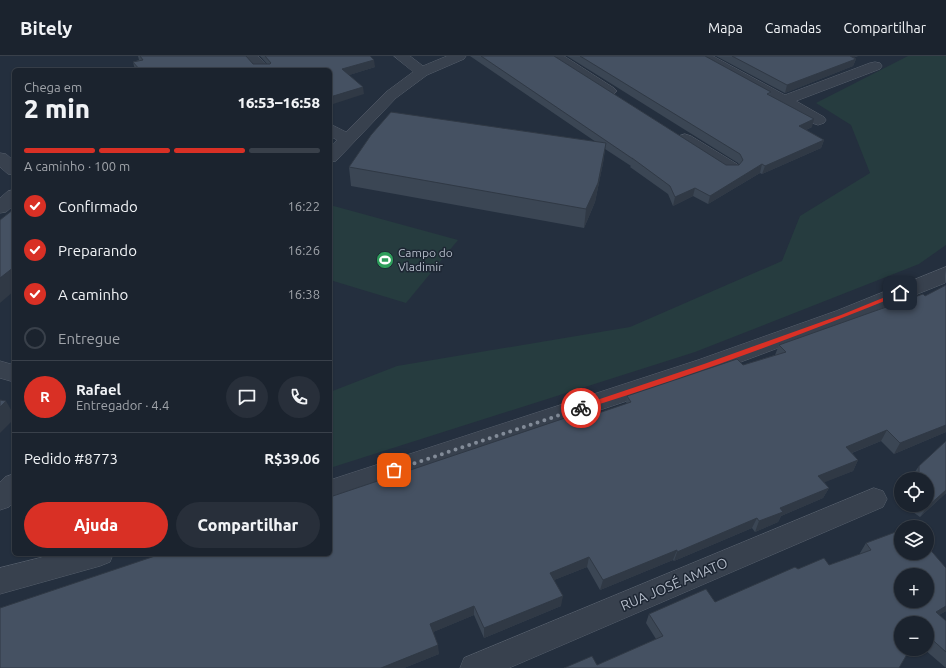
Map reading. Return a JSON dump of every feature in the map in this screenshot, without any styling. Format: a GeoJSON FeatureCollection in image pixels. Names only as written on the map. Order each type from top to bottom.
{"type":"FeatureCollection","features":[{"type":"Feature","properties":{"kind":"street"},"geometry":{"type":"LineString","coordinates":[[250,56],[262,68]]}},
{"type":"Feature","properties":{"kind":"street"},"geometry":{"type":"LineString","coordinates":[[401,56],[422,72]]}},
{"type":"Feature","properties":{"kind":"street"},"geometry":{"type":"LineString","coordinates":[[332,155],[391,95],[422,72],[459,56]]}},
{"type":"Feature","properties":{"kind":"street"},"geometry":{"type":"LineString","coordinates":[[554,56],[624,100]]}},
{"type":"Feature","properties":{"kind":"street"},"geometry":{"type":"LineString","coordinates":[[703,56],[818,120]]}},
{"type":"Feature","properties":{"kind":"street"},"geometry":{"type":"LineString","coordinates":[[784,101],[875,66]]}},
{"type":"Feature","properties":{"kind":"street"},"geometry":{"type":"LineString","coordinates":[[332,130],[347,139]]}},
{"type":"Feature","properties":{"kind":"street"},"geometry":{"type":"LineString","coordinates":[[675,133],[731,168]]}},
{"type":"Feature","properties":{"kind":"street"},"geometry":{"type":"LineString","coordinates":[[0,158],[12,167]]}},
{"type":"Feature","properties":{"kind":"street"},"geometry":{"type":"LineString","coordinates":[[0,208],[12,197]]}},
{"type":"Feature","properties":{"kind":"street"},"geometry":{"type":"LineString","coordinates":[[332,489],[706,366],[843,316],[938,278],[946,273]]}},
{"type":"Feature","properties":{"kind":"street"},"geometry":{"type":"LineString","coordinates":[[0,369],[12,373]]}},
{"type":"Feature","properties":{"kind":"street"},"geometry":{"type":"LineString","coordinates":[[0,499],[12,486]]}},
{"type":"Feature","properties":{"kind":"street","name":"RUA JOSÉ AMATO"},"geometry":{"type":"LineString","coordinates":[[475,668],[874,499]]}},
{"type":"Feature","properties":{"kind":"street"},"geometry":{"type":"LineString","coordinates":[[0,581],[93,556]]}},
{"type":"Feature","properties":{"kind":"green space"},"geometry":{"type":"Polygon","coordinates":[[[908,56],[946,56],[946,245],[919,264],[695,352],[332,467],[332,391],[397,366],[630,327],[782,261],[800,216],[870,173],[851,125],[816,103],[908,56]]]}},
{"type":"Feature","properties":{"kind":"green space","name":"Campo do Vladimir"},"geometry":{"type":"Polygon","coordinates":[[[332,206],[458,240],[406,303],[332,281],[332,206]]]}},
{"type":"Feature","properties":{"kind":"building"},"geometry":{"type":"Polygon","coordinates":[[[140,56],[246,56],[253,64],[270,64],[271,63],[265,56],[370,56],[374,60],[342,69],[363,87],[332,96],[332,68],[138,68],[133,62],[143,60],[140,56]]]}},
{"type":"Feature","properties":{"kind":"building"},"geometry":{"type":"Polygon","coordinates":[[[481,56],[554,56],[726,165],[739,165],[743,160],[740,154],[580,56],[705,56],[771,92],[767,94],[814,119],[799,126],[824,140],[765,166],[762,164],[710,196],[695,188],[675,197],[670,186],[632,158],[633,159],[481,56]]]}},
{"type":"Feature","properties":{"kind":"building"},"geometry":{"type":"Polygon","coordinates":[[[732,56],[850,56],[856,59],[787,85],[732,56]]]}},
{"type":"Feature","properties":{"kind":"building"},"geometry":{"type":"Polygon","coordinates":[[[391,112],[606,143],[598,183],[586,209],[349,167],[371,135],[391,112]]]}},
{"type":"Feature","properties":{"kind":"building"},"geometry":{"type":"Polygon","coordinates":[[[12,211],[12,269],[0,278],[0,220],[12,211]]]}},
{"type":"Feature","properties":{"kind":"building"},"geometry":{"type":"Polygon","coordinates":[[[946,285],[946,425],[900,443],[887,430],[846,447],[858,460],[818,476],[829,488],[780,508],[783,512],[759,521],[757,518],[677,552],[677,550],[603,580],[589,557],[550,573],[563,596],[484,628],[474,606],[430,624],[438,645],[381,668],[0,668],[0,608],[155,556],[332,556],[332,496],[571,416],[575,421],[631,402],[627,396],[737,359],[743,365],[786,352],[779,345],[923,294],[925,296],[946,285]]]}},
{"type":"Feature","properties":{"kind":"building"},"geometry":{"type":"Polygon","coordinates":[[[0,400],[6,401],[0,407],[0,400]]]}},
{"type":"Feature","properties":{"kind":"building"},"geometry":{"type":"Polygon","coordinates":[[[946,441],[946,490],[934,501],[934,472],[919,472],[919,466],[946,441]]]}},
{"type":"Feature","properties":{"kind":"building"},"geometry":{"type":"Polygon","coordinates":[[[894,533],[894,560],[934,560],[934,554],[946,568],[946,606],[936,612],[946,621],[946,652],[934,641],[934,616],[894,616],[894,656],[906,656],[899,668],[564,668],[592,656],[597,665],[663,636],[649,614],[706,589],[715,602],[795,567],[798,569],[824,558],[829,565],[871,550],[866,543],[894,533]]]}},
{"type":"Feature","properties":{"kind":"way so far"},"geometry":{"type":"LineString","coordinates":[[394,470],[581,408]]}},
{"type":"Feature","properties":{"kind":"place","name":"Campo do Vladimir"},"geometry":{"type":"Point","coordinates":[385,260]}},
{"type":"Feature","properties":{"kind":"route"},"geometry":{"type":"LineString","coordinates":[[581,408],[706,366],[843,316],[900,293]]}}]}
